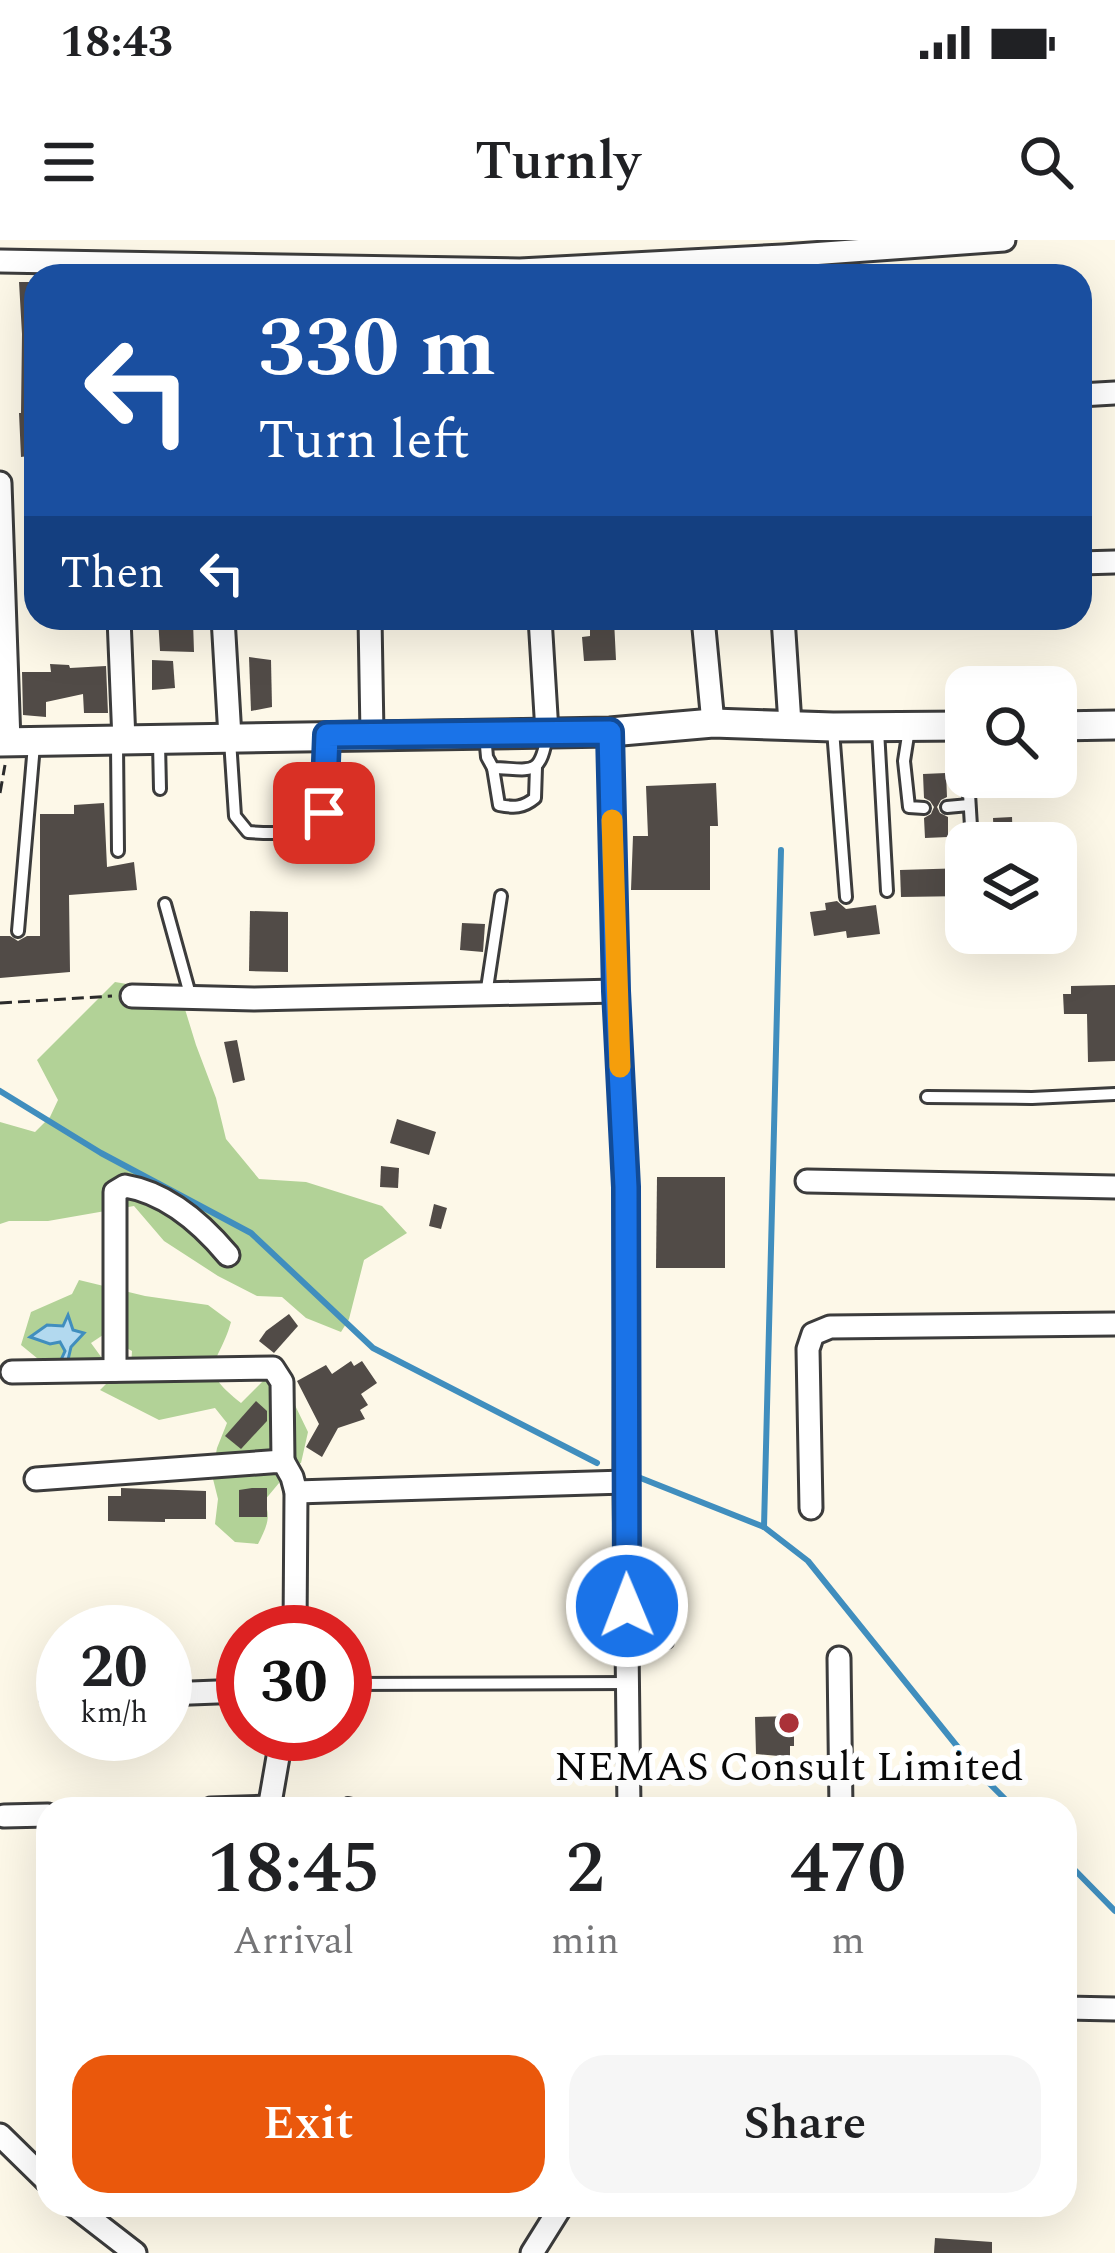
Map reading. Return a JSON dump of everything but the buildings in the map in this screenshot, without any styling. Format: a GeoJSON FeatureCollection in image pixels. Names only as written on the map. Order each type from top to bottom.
{"type":"FeatureCollection","features":[{"type":"Feature","properties":{"kind":"street"},"geometry":{"type":"LineString","coordinates":[[801,264],[1004,240]]}},
{"type":"Feature","properties":{"kind":"street"},"geometry":{"type":"LineString","coordinates":[[0,262],[33,264]]}},
{"type":"Feature","properties":{"kind":"street"},"geometry":{"type":"LineString","coordinates":[[0,483],[15,742],[610,732],[713,723],[945,726]]}},
{"type":"Feature","properties":{"kind":"street"},"geometry":{"type":"LineString","coordinates":[[119,630],[121,741]]}},
{"type":"Feature","properties":{"kind":"street"},"geometry":{"type":"LineString","coordinates":[[224,630],[230,737]]}},
{"type":"Feature","properties":{"kind":"street"},"geometry":{"type":"LineString","coordinates":[[370,630],[373,734]]}},
{"type":"Feature","properties":{"kind":"street"},"geometry":{"type":"LineString","coordinates":[[541,630],[547,732]]}},
{"type":"Feature","properties":{"kind":"street"},"geometry":{"type":"LineString","coordinates":[[704,630],[713,723]]}},
{"type":"Feature","properties":{"kind":"street"},"geometry":{"type":"LineString","coordinates":[[784,630],[790,724]]}},
{"type":"Feature","properties":{"kind":"street"},"geometry":{"type":"LineString","coordinates":[[1077,726],[1115,725]]}},
{"type":"Feature","properties":{"kind":"street"},"geometry":{"type":"LineString","coordinates":[[610,732],[626,1187],[629,1797]]}},
{"type":"Feature","properties":{"kind":"street"},"geometry":{"type":"LineString","coordinates":[[132,996],[616,991]]}},
{"type":"Feature","properties":{"kind":"street"},"geometry":{"type":"LineString","coordinates":[[807,1181],[1115,1187]]}},
{"type":"Feature","properties":{"kind":"street"},"geometry":{"type":"LineString","coordinates":[[115,1370],[115,1192],[125,1186],[140,1188],[189,1215],[228,1256]]}},
{"type":"Feature","properties":{"kind":"street"},"geometry":{"type":"LineString","coordinates":[[812,1508],[808,1349],[813,1334],[830,1327],[1115,1324]]}},
{"type":"Feature","properties":{"kind":"street"},"geometry":{"type":"LineString","coordinates":[[12,1372],[273,1368],[282,1382],[283,1461],[296,1492],[296,1605]]}},
{"type":"Feature","properties":{"kind":"street"},"geometry":{"type":"LineString","coordinates":[[36,1479],[283,1461]]}},
{"type":"Feature","properties":{"kind":"street"},"geometry":{"type":"LineString","coordinates":[[296,1492],[626,1483]]}},
{"type":"Feature","properties":{"kind":"street"},"geometry":{"type":"LineString","coordinates":[[839,1658],[842,1797]]}},
{"type":"Feature","properties":{"kind":"street"},"geometry":{"type":"LineString","coordinates":[[272,1797],[278,1761]]}},
{"type":"Feature","properties":{"kind":"street"},"geometry":{"type":"LineString","coordinates":[[4,1816],[36,1815]]}},
{"type":"Feature","properties":{"kind":"street"},"geometry":{"type":"LineString","coordinates":[[1077,2008],[1115,2008]]}},
{"type":"Feature","properties":{"kind":"street"},"geometry":{"type":"LineString","coordinates":[[0,2135],[36,2170]]}},
{"type":"Feature","properties":{"kind":"street"},"geometry":{"type":"LineString","coordinates":[[89,2217],[135,2253]]}},
{"type":"Feature","properties":{"kind":"street"},"geometry":{"type":"LineString","coordinates":[[532,2253],[554,2217]]}},
{"type":"Feature","properties":{"kind":"lane"},"geometry":{"type":"LineString","coordinates":[[878,726],[886,891]]}},
{"type":"Feature","properties":{"kind":"lane"},"geometry":{"type":"LineString","coordinates":[[910,726],[904,761],[909,808],[924,808]]}},
{"type":"Feature","properties":{"kind":"lane"},"geometry":{"type":"LineString","coordinates":[[833,727],[846,897]]}},
{"type":"Feature","properties":{"kind":"lane"},"geometry":{"type":"LineString","coordinates":[[485,732],[499,805],[526,806],[536,798],[536,767]]}},
{"type":"Feature","properties":{"kind":"lane"},"geometry":{"type":"LineString","coordinates":[[493,768],[536,767],[543,760],[547,732]]}},
{"type":"Feature","properties":{"kind":"lane"},"geometry":{"type":"LineString","coordinates":[[230,737],[235,816],[248,832],[258,833],[312,830],[320,824],[326,803],[327,735]]}},
{"type":"Feature","properties":{"kind":"lane"},"geometry":{"type":"LineString","coordinates":[[159,740],[160,789]]}},
{"type":"Feature","properties":{"kind":"lane"},"geometry":{"type":"LineString","coordinates":[[118,851],[121,741]]}},
{"type":"Feature","properties":{"kind":"lane"},"geometry":{"type":"LineString","coordinates":[[15,742],[18,931]]}},
{"type":"Feature","properties":{"kind":"lane"},"geometry":{"type":"LineString","coordinates":[[969,798],[970,822]]}},
{"type":"Feature","properties":{"kind":"lane"},"geometry":{"type":"LineString","coordinates":[[947,806],[969,805]]}},
{"type":"Feature","properties":{"kind":"lane"},"geometry":{"type":"LineString","coordinates":[[486,995],[501,896]]}},
{"type":"Feature","properties":{"kind":"lane"},"geometry":{"type":"LineString","coordinates":[[165,904],[191,998]]}},
{"type":"Feature","properties":{"kind":"lane"},"geometry":{"type":"LineString","coordinates":[[927,1096],[1115,1094]]}},
{"type":"Feature","properties":{"kind":"lane"},"geometry":{"type":"LineString","coordinates":[[628,1653],[667,1642],[670,1584]]}},
{"type":"Feature","properties":{"kind":"lane"},"geometry":{"type":"LineString","coordinates":[[372,1684],[628,1682]]}},
{"type":"Feature","properties":{"kind":"path"},"geometry":{"type":"LineString","coordinates":[[0,793],[15,742]]}},
{"type":"Feature","properties":{"kind":"path"},"geometry":{"type":"LineString","coordinates":[[0,1003],[132,996]]}},
{"type":"Feature","properties":{"kind":"green space"},"geometry":{"type":"Polygon","coordinates":[[[115,982],[180,993],[226,1139],[259,1179],[306,1182],[382,1206],[407,1233],[364,1260],[349,1319],[341,1332],[306,1318],[282,1297],[257,1296],[218,1276],[164,1241],[134,1206],[0,1224],[0,1122],[35,1132],[50,1117],[58,1100],[37,1060],[115,982]]]}},
{"type":"Feature","properties":{"kind":"green space"},"geometry":{"type":"Polygon","coordinates":[[[79,1280],[208,1305],[231,1322],[214,1365],[227,1391],[241,1403],[268,1376],[291,1397],[308,1432],[301,1463],[285,1468],[264,1501],[268,1517],[258,1544],[235,1542],[215,1524],[218,1499],[212,1475],[227,1423],[215,1408],[159,1420],[100,1390],[131,1366],[132,1351],[103,1335],[91,1343],[107,1365],[43,1363],[21,1345],[31,1312],[72,1294],[79,1280]]]}},
{"type":"Feature","properties":{"kind":"water"},"geometry":{"type":"Polygon","coordinates":[[[68,1315],[73,1330],[84,1333],[71,1347],[67,1364],[61,1360],[65,1351],[60,1342],[50,1344],[30,1337],[47,1325],[63,1326],[68,1315]]]}},
{"type":"Feature","properties":{"kind":"waterway"},"geometry":{"type":"LineString","coordinates":[[764,1527],[781,850]]}},
{"type":"Feature","properties":{"kind":"waterway"},"geometry":{"type":"LineString","coordinates":[[0,1091],[101,1153],[251,1233],[373,1348],[597,1463]]}},
{"type":"Feature","properties":{"kind":"waterway"},"geometry":{"type":"LineString","coordinates":[[638,1477],[764,1527],[808,1561],[1003,1797]]}},
{"type":"Feature","properties":{"kind":"waterway"},"geometry":{"type":"LineString","coordinates":[[1077,1872],[1115,1911]]}},
{"type":"Feature","properties":{"kind":"slow traffic"},"geometry":{"type":"LineString","coordinates":[[612,820],[620,1067]]}},
{"type":"Feature","properties":{"kind":"place","name":"NEMAS Consult Limited"},"geometry":{"type":"Point","coordinates":[789,1723]}},
{"type":"Feature","properties":{"kind":"route"},"geometry":{"type":"LineString","coordinates":[[324,813],[327,735],[610,732],[626,1187],[627,1606]]}}]}
